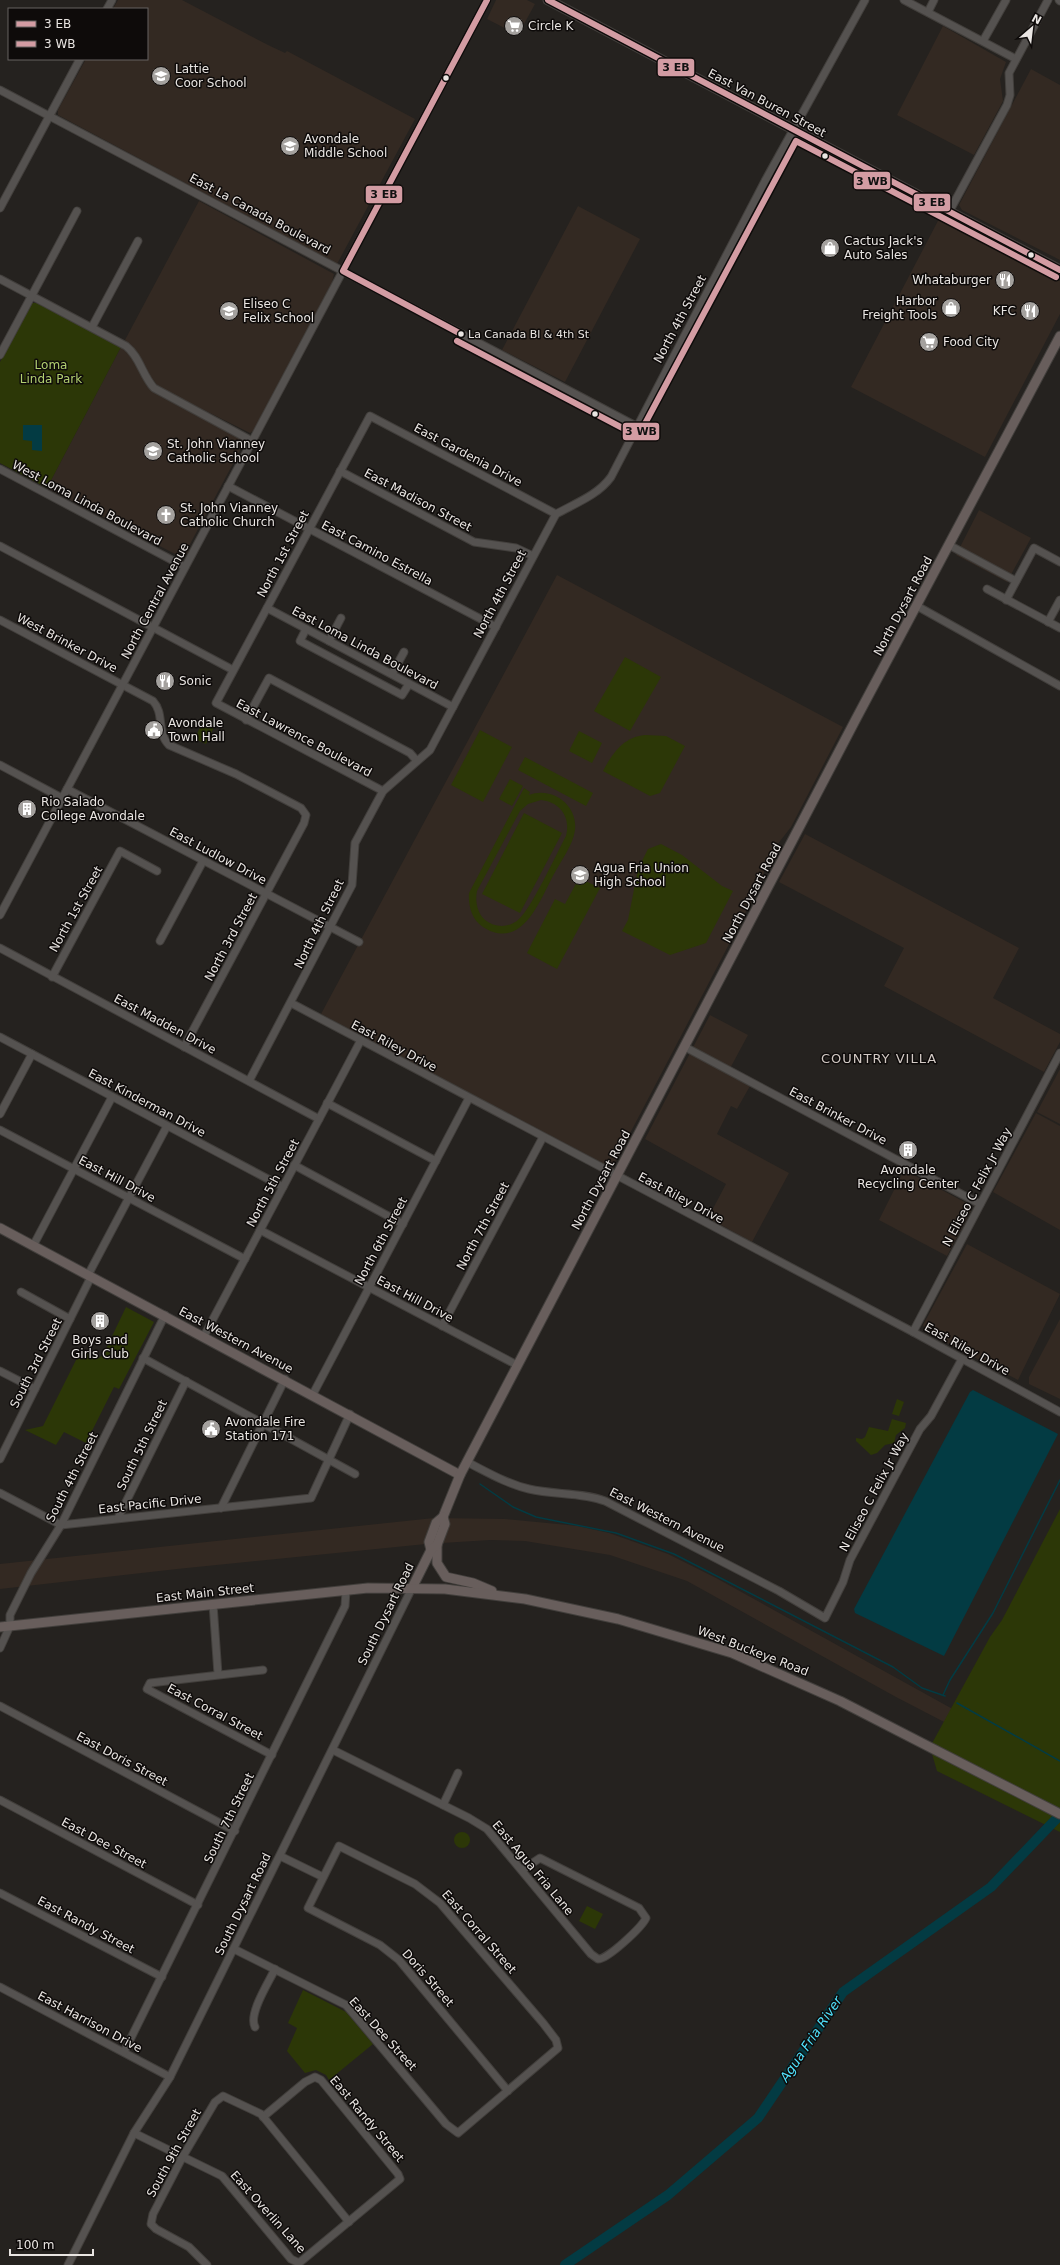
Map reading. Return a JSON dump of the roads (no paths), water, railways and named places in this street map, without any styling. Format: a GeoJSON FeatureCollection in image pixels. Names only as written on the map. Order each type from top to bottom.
{"type":"FeatureCollection","features":[{"type":"Feature","properties":{"kind":"main road","name":"East Van Buren Street"},"geometry":{"type":"LineString","coordinates":[[548,0],[1060,270]]}},
{"type":"Feature","properties":{"kind":"main road","name":"North Dysart Road"},"geometry":{"type":"LineString","coordinates":[[467,1462],[616,1176],[1060,336]]}},
{"type":"Feature","properties":{"kind":"main road","name":"East Western Avenue"},"geometry":{"type":"LineString","coordinates":[[0,1228],[313,1394],[460,1475]]}},
{"type":"Feature","properties":{"kind":"main road","name":"South Dysart Road"},"geometry":{"type":"LineString","coordinates":[[412,1588],[434,1548],[445,1524],[443,1516],[467,1462]]}},
{"type":"Feature","properties":{"kind":"main road"},"geometry":{"type":"LineString","coordinates":[[434,1548],[437,1563],[446,1577],[473,1583],[500,1594]]}},
{"type":"Feature","properties":{"kind":"main road","name":"East Main Street"},"geometry":{"type":"LineString","coordinates":[[0,1627],[346,1591],[381,1588],[412,1588]]}},
{"type":"Feature","properties":{"kind":"main road","name":"West Buckeye Road"},"geometry":{"type":"LineString","coordinates":[[412,1588],[500,1594],[618,1619],[732,1653],[815,1689],[1060,1814]]}},
{"type":"Feature","properties":{"kind":"street","name":"North Central Avenue"},"geometry":{"type":"LineString","coordinates":[[0,915],[487,0]]}},
{"type":"Feature","properties":{"kind":"street","name":"North 4th Street"},"geometry":{"type":"LineString","coordinates":[[249,1081],[331,928],[352,885],[355,843],[383,791],[430,750],[556,514],[603,487],[864,0]]}},
{"type":"Feature","properties":{"kind":"street"},"geometry":{"type":"LineString","coordinates":[[904,0],[1016,59]]}},
{"type":"Feature","properties":{"kind":"street"},"geometry":{"type":"LineString","coordinates":[[928,12],[934,0]]}},
{"type":"Feature","properties":{"kind":"street"},"geometry":{"type":"LineString","coordinates":[[983,42],[1006,0]]}},
{"type":"Feature","properties":{"kind":"street"},"geometry":{"type":"LineString","coordinates":[[949,212],[1007,105],[1010,94],[1009,73],[1048,0]]}},
{"type":"Feature","properties":{"kind":"street"},"geometry":{"type":"LineString","coordinates":[[0,208],[79,60]]}},
{"type":"Feature","properties":{"kind":"street","name":"East La Canada Boulevard"},"geometry":{"type":"LineString","coordinates":[[0,90],[636,426]]}},
{"type":"Feature","properties":{"kind":"street"},"geometry":{"type":"LineString","coordinates":[[0,355],[76,211]]}},
{"type":"Feature","properties":{"kind":"street"},"geometry":{"type":"LineString","coordinates":[[92,327],[138,241]]}},
{"type":"Feature","properties":{"kind":"street"},"geometry":{"type":"LineString","coordinates":[[0,279],[92,327],[131,350],[148,382],[154,388],[252,441]]}},
{"type":"Feature","properties":{"kind":"street","name":"North 1st Street"},"geometry":{"type":"LineString","coordinates":[[216,703],[370,416]]}},
{"type":"Feature","properties":{"kind":"street","name":"East Gardenia Drive"},"geometry":{"type":"LineString","coordinates":[[370,416],[556,514]]}},
{"type":"Feature","properties":{"kind":"street","name":"West Loma Linda Boulevard"},"geometry":{"type":"LineString","coordinates":[[0,469],[185,567]]}},
{"type":"Feature","properties":{"kind":"street","name":"East Madison Street"},"geometry":{"type":"LineString","coordinates":[[340,471],[474,542],[516,548],[533,556]]}},
{"type":"Feature","properties":{"kind":"street","name":"East Camino Estrella"},"geometry":{"type":"LineString","coordinates":[[228,486],[496,627]]}},
{"type":"Feature","properties":{"kind":"street"},"geometry":{"type":"LineString","coordinates":[[949,545],[1016,581]]}},
{"type":"Feature","properties":{"kind":"street"},"geometry":{"type":"LineString","coordinates":[[0,546],[233,670]]}},
{"type":"Feature","properties":{"kind":"street"},"geometry":{"type":"LineString","coordinates":[[1006,600],[1034,548],[1060,562]]}},
{"type":"Feature","properties":{"kind":"street"},"geometry":{"type":"LineString","coordinates":[[987,589],[1060,628]]}},
{"type":"Feature","properties":{"kind":"street"},"geometry":{"type":"LineString","coordinates":[[1048,622],[1060,600]]}},
{"type":"Feature","properties":{"kind":"street"},"geometry":{"type":"LineString","coordinates":[[917,606],[1060,686]]}},
{"type":"Feature","properties":{"kind":"street","name":"East Loma Linda Boulevard"},"geometry":{"type":"LineString","coordinates":[[267,608],[453,707]]}},
{"type":"Feature","properties":{"kind":"street"},"geometry":{"type":"LineString","coordinates":[[329,641],[341,618]]}},
{"type":"Feature","properties":{"kind":"street","name":"West Brinker Drive"},"geometry":{"type":"LineString","coordinates":[[0,620],[123,685]]}},
{"type":"Feature","properties":{"kind":"street"},"geometry":{"type":"LineString","coordinates":[[306,629],[300,641],[402,695],[409,684]]}},
{"type":"Feature","properties":{"kind":"street"},"geometry":{"type":"LineString","coordinates":[[392,674],[404,652]]}},
{"type":"Feature","properties":{"kind":"street"},"geometry":{"type":"LineString","coordinates":[[246,720],[269,678],[410,753],[417,761]]}},
{"type":"Feature","properties":{"kind":"street","name":"North 3rd Street"},"geometry":{"type":"LineString","coordinates":[[123,685],[156,704],[160,713],[162,736],[168,745],[243,778],[301,808],[306,815],[304,823],[267,894],[184,1047]]}},
{"type":"Feature","properties":{"kind":"street","name":"East Lawrence Boulevard"},"geometry":{"type":"LineString","coordinates":[[216,703],[383,791]]}},
{"type":"Feature","properties":{"kind":"street"},"geometry":{"type":"LineString","coordinates":[[0,765],[62,798]]}},
{"type":"Feature","properties":{"kind":"street","name":"East Ludlow Drive"},"geometry":{"type":"LineString","coordinates":[[67,789],[359,942]]}},
{"type":"Feature","properties":{"kind":"street","name":"North 1st Street"},"geometry":{"type":"LineString","coordinates":[[52,977],[120,852],[157,871]]}},
{"type":"Feature","properties":{"kind":"street"},"geometry":{"type":"LineString","coordinates":[[160,941],[203,861]]}},
{"type":"Feature","properties":{"kind":"street","name":"East Madden Drive"},"geometry":{"type":"LineString","coordinates":[[0,948],[319,1119]]}},
{"type":"Feature","properties":{"kind":"street","name":"East Riley Drive"},"geometry":{"type":"LineString","coordinates":[[291,1003],[913,1332],[1060,1412]]}},
{"type":"Feature","properties":{"kind":"street","name":"East Kinderman Drive"},"geometry":{"type":"LineString","coordinates":[[0,1037],[283,1187]]}},
{"type":"Feature","properties":{"kind":"street","name":"North 5th Street"},"geometry":{"type":"LineString","coordinates":[[204,1336],[361,1040]]}},
{"type":"Feature","properties":{"kind":"street","name":"East Brinker Drive"},"geometry":{"type":"LineString","coordinates":[[685,1047],[980,1204]]}},
{"type":"Feature","properties":{"kind":"street","name":"N Eliseo C Felix Jr Way"},"geometry":{"type":"LineString","coordinates":[[913,1332],[1060,1053]]}},
{"type":"Feature","properties":{"kind":"street"},"geometry":{"type":"LineString","coordinates":[[0,1114],[32,1054]]}},
{"type":"Feature","properties":{"kind":"street"},"geometry":{"type":"LineString","coordinates":[[33,1246],[112,1097]]}},
{"type":"Feature","properties":{"kind":"street","name":"North 6th Street"},"geometry":{"type":"LineString","coordinates":[[313,1394],[469,1098]]}},
{"type":"Feature","properties":{"kind":"street"},"geometry":{"type":"LineString","coordinates":[[327,1103],[436,1161]]}},
{"type":"Feature","properties":{"kind":"street"},"geometry":{"type":"LineString","coordinates":[[90,1276],[167,1126]]}},
{"type":"Feature","properties":{"kind":"street","name":"East Hill Drive"},"geometry":{"type":"LineString","coordinates":[[0,1130],[245,1259]]}},
{"type":"Feature","properties":{"kind":"street","name":"North 7th Street"},"geometry":{"type":"LineString","coordinates":[[442,1326],[543,1137]]}},
{"type":"Feature","properties":{"kind":"street"},"geometry":{"type":"LineString","coordinates":[[294,1166],[403,1224]]}},
{"type":"Feature","properties":{"kind":"street","name":"East Hill Drive"},"geometry":{"type":"LineString","coordinates":[[260,1230],[517,1365]]}},
{"type":"Feature","properties":{"kind":"street","name":"South 3rd Street"},"geometry":{"type":"LineString","coordinates":[[0,1459],[90,1276]]}},
{"type":"Feature","properties":{"kind":"street"},"geometry":{"type":"LineString","coordinates":[[21,1292],[70,1319]]}},
{"type":"Feature","properties":{"kind":"street","name":"South 4th Street"},"geometry":{"type":"LineString","coordinates":[[0,1648],[10,1626],[10,1615],[31,1573],[61,1525],[164,1315]]}},
{"type":"Feature","properties":{"kind":"street"},"geometry":{"type":"LineString","coordinates":[[143,1358],[330,1458],[356,1474]]}},
{"type":"Feature","properties":{"kind":"street","name":"N Eliseo C Felix Jr Way"},"geometry":{"type":"LineString","coordinates":[[825,1618],[843,1582],[850,1560],[920,1429],[931,1416],[962,1359]]}},
{"type":"Feature","properties":{"kind":"street"},"geometry":{"type":"LineString","coordinates":[[0,1371],[35,1389]]}},
{"type":"Feature","properties":{"kind":"street"},"geometry":{"type":"LineString","coordinates":[[221,1508],[285,1379]]}},
{"type":"Feature","properties":{"kind":"street","name":"South 5th Street"},"geometry":{"type":"LineString","coordinates":[[118,1518],[186,1381]]}},
{"type":"Feature","properties":{"kind":"street"},"geometry":{"type":"LineString","coordinates":[[330,1458],[350,1414]]}},
{"type":"Feature","properties":{"kind":"street","name":"East Pacific Drive"},"geometry":{"type":"LineString","coordinates":[[61,1525],[311,1498],[330,1458]]}},
{"type":"Feature","properties":{"kind":"street","name":"East Western Avenue"},"geometry":{"type":"LineString","coordinates":[[467,1462],[503,1480],[528,1489],[588,1496],[605,1501],[779,1591],[825,1618]]}},
{"type":"Feature","properties":{"kind":"street"},"geometry":{"type":"LineString","coordinates":[[0,1493],[61,1525]]}},
{"type":"Feature","properties":{"kind":"street","name":"South Dysart Road"},"geometry":{"type":"LineString","coordinates":[[68,2265],[134,2134],[170,2077],[412,1588]]}},
{"type":"Feature","properties":{"kind":"street","name":"South 7th Street"},"geometry":{"type":"LineString","coordinates":[[124,2052],[162,1978],[346,1603],[346,1591]]}},
{"type":"Feature","properties":{"kind":"street"},"geometry":{"type":"LineString","coordinates":[[212,1604],[218,1674],[263,1670]]}},
{"type":"Feature","properties":{"kind":"street","name":"East Corral Street"},"geometry":{"type":"LineString","coordinates":[[218,1674],[150,1683],[147,1689],[272,1755]]}},
{"type":"Feature","properties":{"kind":"street","name":"East Doris Street"},"geometry":{"type":"LineString","coordinates":[[0,1706],[234,1831]]}},
{"type":"Feature","properties":{"kind":"street","name":"East Agua Fria Lane"},"geometry":{"type":"LineString","coordinates":[[333,1750],[443,1804],[487,1829],[592,1954],[598,1959],[606,1957],[638,1928],[646,1918],[639,1908],[540,1858],[522,1870]]}},
{"type":"Feature","properties":{"kind":"street"},"geometry":{"type":"LineString","coordinates":[[443,1804],[458,1773]]}},
{"type":"Feature","properties":{"kind":"street","name":"East Dee Street"},"geometry":{"type":"LineString","coordinates":[[0,1800],[198,1905]]}},
{"type":"Feature","properties":{"kind":"street","name":"East Corral Street"},"geometry":{"type":"LineString","coordinates":[[323,1877],[339,1846],[415,1884],[440,1903],[556,2040],[558,2048],[508,2091]]}},
{"type":"Feature","properties":{"kind":"street"},"geometry":{"type":"LineString","coordinates":[[280,1856],[323,1877]]}},
{"type":"Feature","properties":{"kind":"street","name":"Doris Street"},"geometry":{"type":"LineString","coordinates":[[323,1877],[308,1908],[380,1945],[399,1960],[508,2091]]}},
{"type":"Feature","properties":{"kind":"street","name":"East Randy Street"},"geometry":{"type":"LineString","coordinates":[[0,1893],[162,1978]]}},
{"type":"Feature","properties":{"kind":"street","name":"East Dee Street"},"geometry":{"type":"LineString","coordinates":[[234,1949],[346,2005],[446,2124],[458,2133],[508,2091]]}},
{"type":"Feature","properties":{"kind":"street"},"geometry":{"type":"LineString","coordinates":[[255,2027],[252,2022],[255,2011],[275,1969]]}},
{"type":"Feature","properties":{"kind":"street","name":"East Harrison Drive"},"geometry":{"type":"LineString","coordinates":[[0,1987],[170,2077]]}},
{"type":"Feature","properties":{"kind":"street","name":"East Randy Street"},"geometry":{"type":"LineString","coordinates":[[263,2117],[305,2082],[314,2077],[321,2080],[398,2174],[400,2179],[349,2222]]}},
{"type":"Feature","properties":{"kind":"street","name":"South 9th Street"},"geometry":{"type":"LineString","coordinates":[[207,2265],[189,2247],[156,2229],[151,2224],[153,2214],[182,2158],[215,2102],[223,2096],[231,2098],[263,2117]]}},
{"type":"Feature","properties":{"kind":"street"},"geometry":{"type":"LineString","coordinates":[[263,2117],[349,2222]]}},
{"type":"Feature","properties":{"kind":"street","name":"East Overlin Lane"},"geometry":{"type":"LineString","coordinates":[[134,2134],[222,2176],[292,2259],[299,2263],[349,2222]]}},
{"type":"Feature","properties":{"kind":"water"},"geometry":{"type":"Polygon","coordinates":[[[23,425],[42,425],[42,451],[32,450],[32,441],[23,440],[23,425]]]}},
{"type":"Feature","properties":{"kind":"water"},"geometry":{"type":"Polygon","coordinates":[[[973,1390],[1058,1434],[944,1656],[855,1613],[854,1609],[970,1392],[973,1390]]]}},
{"type":"Feature","properties":{"kind":"waterway"},"geometry":{"type":"LineString","coordinates":[[943,1695],[950,1680],[993,1613],[1060,1480]]}},
{"type":"Feature","properties":{"kind":"waterway"},"geometry":{"type":"LineString","coordinates":[[480,1484],[513,1507],[536,1517],[616,1533],[674,1554],[893,1667],[922,1688],[945,1696]]}},
{"type":"Feature","properties":{"kind":"waterway"},"geometry":{"type":"LineString","coordinates":[[957,1703],[1060,1761]]}},
{"type":"Feature","properties":{"kind":"waterway","name":"Agua Fria River"},"geometry":{"type":"LineString","coordinates":[[565,2265],[668,2195],[758,2118],[843,1992],[991,1887],[1060,1815]]}},
{"type":"Feature","properties":{"kind":"place","name":"Circle K"},"geometry":{"type":"Point","coordinates":[514,26]}},
{"type":"Feature","properties":{"kind":"place","name":"Lattie Coor School"},"geometry":{"type":"Point","coordinates":[161,76]}},
{"type":"Feature","properties":{"kind":"place","name":"Avondale Middle School"},"geometry":{"type":"Point","coordinates":[290,146]}},
{"type":"Feature","properties":{"kind":"place","name":"Cactus Jack's Auto Sales"},"geometry":{"type":"Point","coordinates":[830,248]}},
{"type":"Feature","properties":{"kind":"place","name":"Whataburger"},"geometry":{"type":"Point","coordinates":[1005,280]}},
{"type":"Feature","properties":{"kind":"place","name":"Harbor Freight Tools"},"geometry":{"type":"Point","coordinates":[951,308]}},
{"type":"Feature","properties":{"kind":"place","name":"Eliseo C Felix School"},"geometry":{"type":"Point","coordinates":[229,311]}},
{"type":"Feature","properties":{"kind":"place","name":"KFC"},"geometry":{"type":"Point","coordinates":[1030,311]}},
{"type":"Feature","properties":{"kind":"place","name":"La Canada Bl & 4th St"},"geometry":{"type":"Point","coordinates":[461,334]}},
{"type":"Feature","properties":{"kind":"place","name":"Food City"},"geometry":{"type":"Point","coordinates":[929,342]}},
{"type":"Feature","properties":{"kind":"place","name":"St. John Vianney Catholic School"},"geometry":{"type":"Point","coordinates":[153,451]}},
{"type":"Feature","properties":{"kind":"place","name":"St. John Vianney Catholic Church"},"geometry":{"type":"Point","coordinates":[166,515]}},
{"type":"Feature","properties":{"kind":"place","name":"Sonic"},"geometry":{"type":"Point","coordinates":[165,681]}},
{"type":"Feature","properties":{"kind":"place","name":"Avondale Town Hall"},"geometry":{"type":"Point","coordinates":[154,730]}},
{"type":"Feature","properties":{"kind":"place","name":"Rio Salado College Avondale"},"geometry":{"type":"Point","coordinates":[27,809]}},
{"type":"Feature","properties":{"kind":"place","name":"Agua Fria Union High School"},"geometry":{"type":"Point","coordinates":[580,875]}},
{"type":"Feature","properties":{"kind":"place","name":"Avondale Recycling Center"},"geometry":{"type":"Point","coordinates":[908,1150]}},
{"type":"Feature","properties":{"kind":"place","name":"Boys and Girls Club"},"geometry":{"type":"Point","coordinates":[100,1321]}},
{"type":"Feature","properties":{"kind":"place","name":"Avondale Fire Station 171"},"geometry":{"type":"Point","coordinates":[211,1429]}},
{"type":"Feature","properties":{"kind":"district","name":"COUNTRY VILLA"},"geometry":{"type":"Point","coordinates":[879,1058]}},
{"type":"Feature","properties":{"kind":"park label","name":"Loma Linda Park"},"geometry":{"type":"Point","coordinates":[51,372]}}]}
